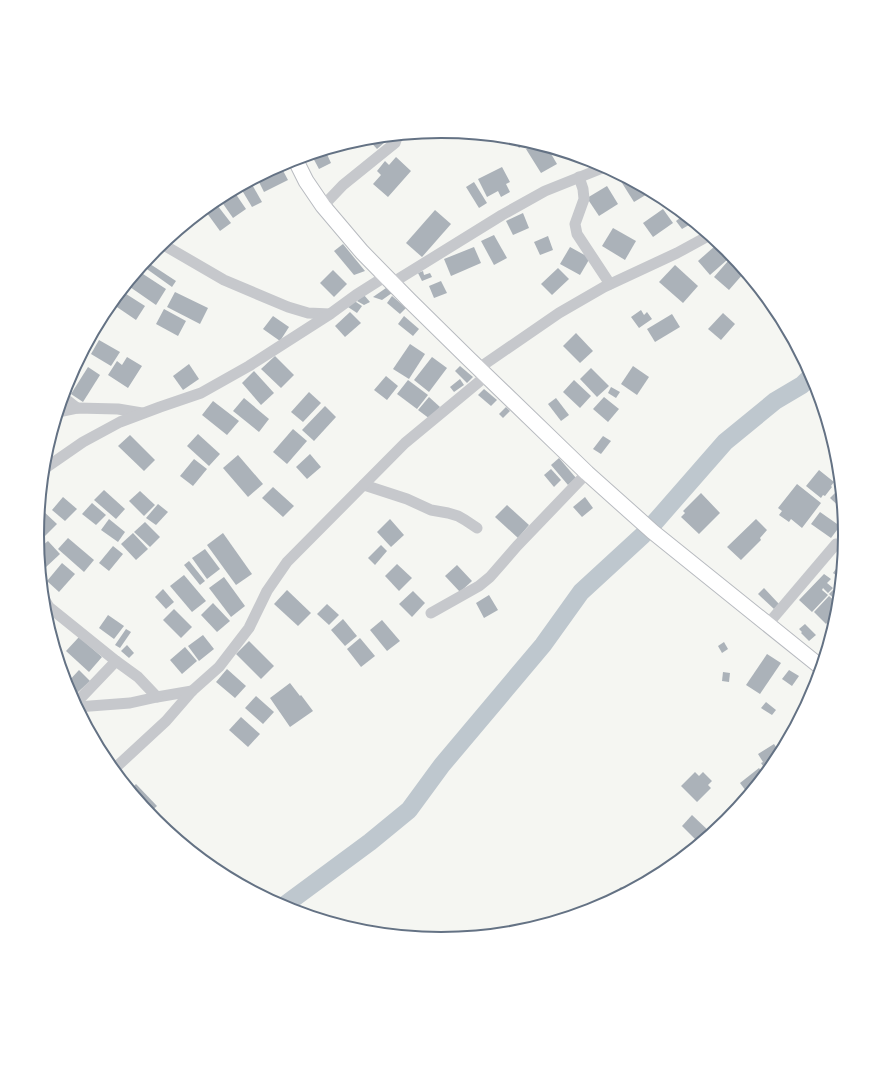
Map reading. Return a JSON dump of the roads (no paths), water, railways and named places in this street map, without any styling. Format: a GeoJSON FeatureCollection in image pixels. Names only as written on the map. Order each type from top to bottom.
{"type":"FeatureCollection","features":[{"type":"Feature","properties":{"kind":"street"},"geometry":{"type":"LineString","coordinates":[[323,206],[343,185],[395,143],[396,141]]}},
{"type":"Feature","properties":{"kind":"street"},"geometry":{"type":"LineString","coordinates":[[298,165],[306,181],[323,206],[362,252],[587,473],[653,532],[818,664]]}},
{"type":"Feature","properties":{"kind":"street"},"geometry":{"type":"LineString","coordinates":[[51,464],[83,442],[120,422],[201,393],[249,366],[330,314],[356,295],[389,279],[545,192],[598,170]]}},
{"type":"Feature","properties":{"kind":"street"},"geometry":{"type":"LineString","coordinates":[[579,178],[583,189],[584,199],[575,224],[577,234],[610,284]]}},
{"type":"Feature","properties":{"kind":"street"},"geometry":{"type":"LineString","coordinates":[[117,765],[166,721],[192,691],[219,667],[248,628],[267,592],[287,562],[405,443],[483,372],[559,313],[610,284],[677,253],[705,238]]}},
{"type":"Feature","properties":{"kind":"street"},"geometry":{"type":"LineString","coordinates":[[168,247],[224,280],[281,304],[308,313],[330,314]]}},
{"type":"Feature","properties":{"kind":"street"},"geometry":{"type":"LineString","coordinates":[[68,401],[77,408]]}},
{"type":"Feature","properties":{"kind":"street"},"geometry":{"type":"LineString","coordinates":[[64,411],[77,408],[118,409],[143,413]]}},
{"type":"Feature","properties":{"kind":"street"},"geometry":{"type":"LineString","coordinates":[[431,613],[479,586],[490,577],[517,546],[587,473]]}},
{"type":"Feature","properties":{"kind":"street"},"geometry":{"type":"LineString","coordinates":[[364,485],[407,499],[430,510],[458,516],[477,528]]}},
{"type":"Feature","properties":{"kind":"street"},"geometry":{"type":"LineString","coordinates":[[768,624],[836,544]]}},
{"type":"Feature","properties":{"kind":"street"},"geometry":{"type":"LineString","coordinates":[[51,609],[116,662],[138,677],[157,697]]}},
{"type":"Feature","properties":{"kind":"street"},"geometry":{"type":"LineString","coordinates":[[80,701],[116,662]]}},
{"type":"Feature","properties":{"kind":"street"},"geometry":{"type":"LineString","coordinates":[[82,706],[130,703],[192,691]]}},
{"type":"Feature","properties":{"kind":"waterway"},"geometry":{"type":"LineString","coordinates":[[655,522],[725,442],[775,401],[802,385],[807,380]]}},
{"type":"Feature","properties":{"kind":"waterway"},"geometry":{"type":"LineString","coordinates":[[288,903],[370,842],[409,810],[442,765],[543,645],[581,592],[643,535]]}}]}
